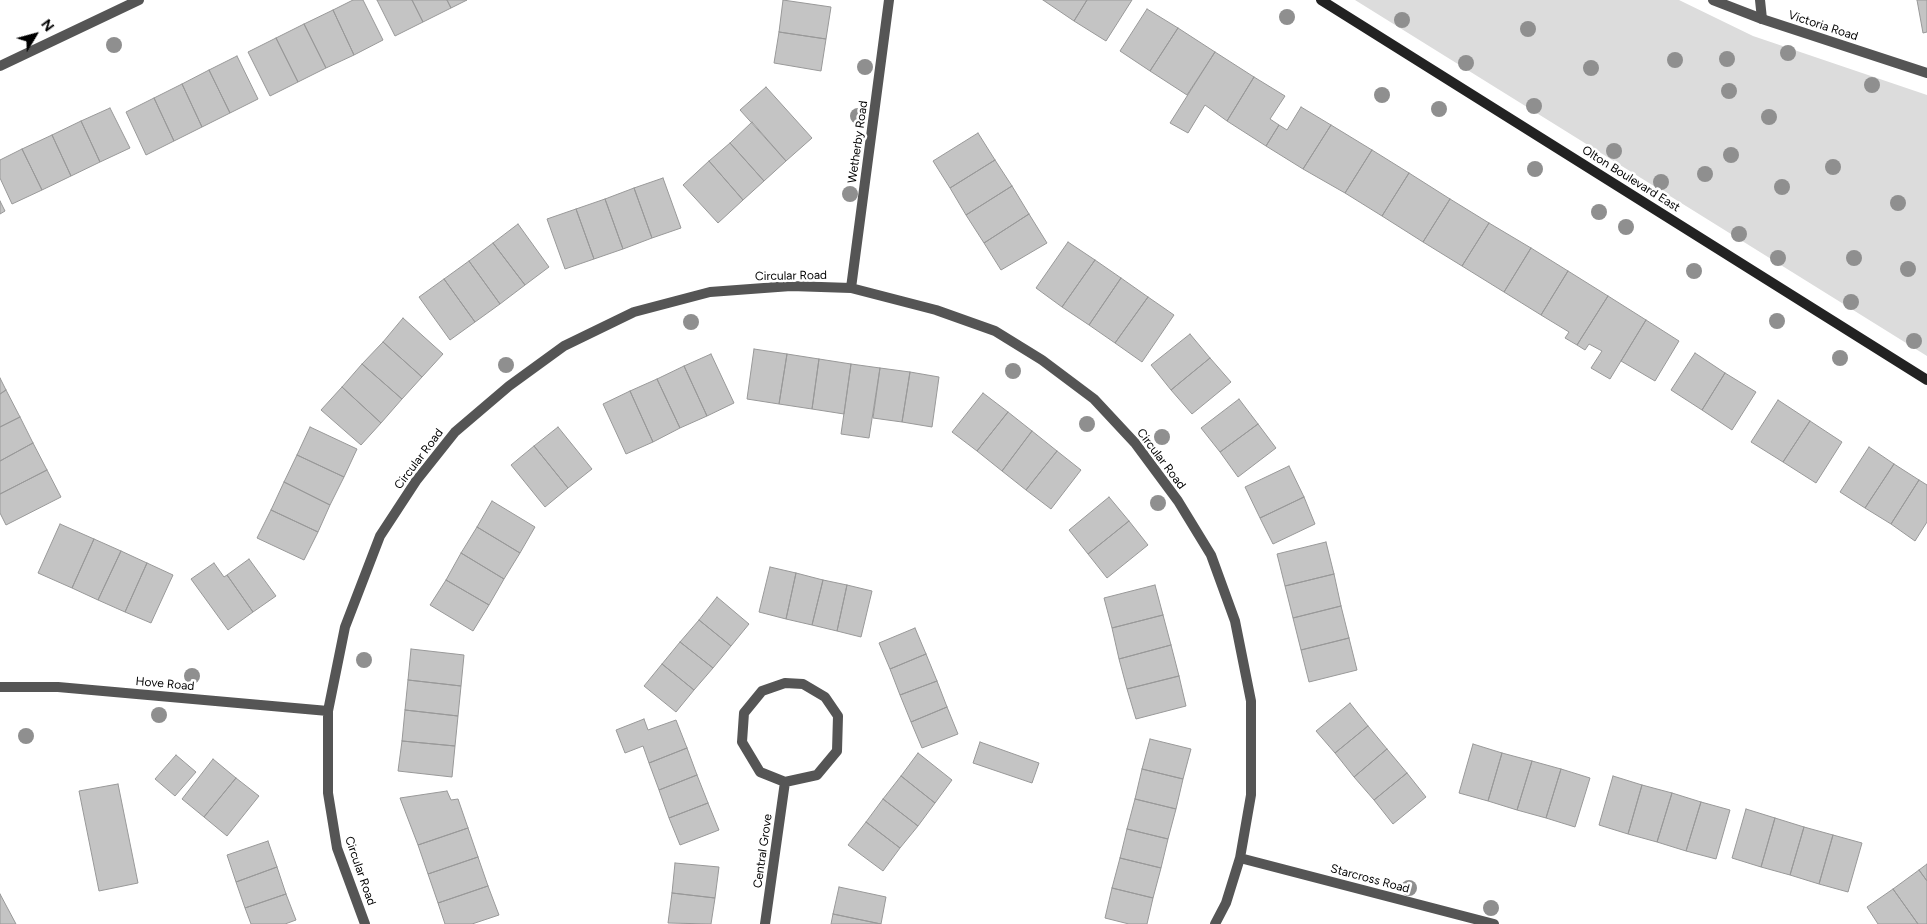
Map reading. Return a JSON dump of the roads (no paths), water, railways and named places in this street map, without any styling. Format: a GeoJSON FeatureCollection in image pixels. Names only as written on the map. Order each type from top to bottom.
{"type":"FeatureCollection","features":[{"type":"Feature","properties":{"kind":"main road","name":"Olton Boulevard East"},"geometry":{"type":"LineString","coordinates":[[1321,0],[1927,380]]}},
{"type":"Feature","properties":{"kind":"street"},"geometry":{"type":"LineString","coordinates":[[0,66],[139,0]]}},
{"type":"Feature","properties":{"kind":"street","name":"Wetherby Road"},"geometry":{"type":"LineString","coordinates":[[851,288],[889,0]]}},
{"type":"Feature","properties":{"kind":"street","name":"Victoria Road"},"geometry":{"type":"LineString","coordinates":[[1713,0],[1762,19],[1927,74]]}},
{"type":"Feature","properties":{"kind":"street"},"geometry":{"type":"LineString","coordinates":[[1760,0],[1762,19]]}},
{"type":"Feature","properties":{"kind":"street","name":"Circular Road"},"geometry":{"type":"LineString","coordinates":[[365,924],[337,848],[328,793],[328,711],[345,627],[380,536],[416,481],[456,432],[509,386],[564,346],[634,312],[710,292],[791,286],[851,288],[936,310],[995,331],[1042,360],[1094,400],[1134,443],[1178,501],[1211,555],[1235,621],[1251,700],[1251,795],[1240,858],[1226,903],[1215,924]]}},
{"type":"Feature","properties":{"kind":"street"},"geometry":{"type":"LineString","coordinates":[[785,683],[803,684],[825,697],[838,716],[837,751],[817,775],[785,782],[760,772],[742,742],[744,713],[762,691],[785,683]]}},
{"type":"Feature","properties":{"kind":"street","name":"Hove Road"},"geometry":{"type":"LineString","coordinates":[[0,688],[58,687],[328,711]]}},
{"type":"Feature","properties":{"kind":"street","name":"Central Grove"},"geometry":{"type":"LineString","coordinates":[[764,924],[785,782]]}},
{"type":"Feature","properties":{"kind":"street","name":"Starcross Road"},"geometry":{"type":"LineString","coordinates":[[1240,858],[1494,924]]}}]}
